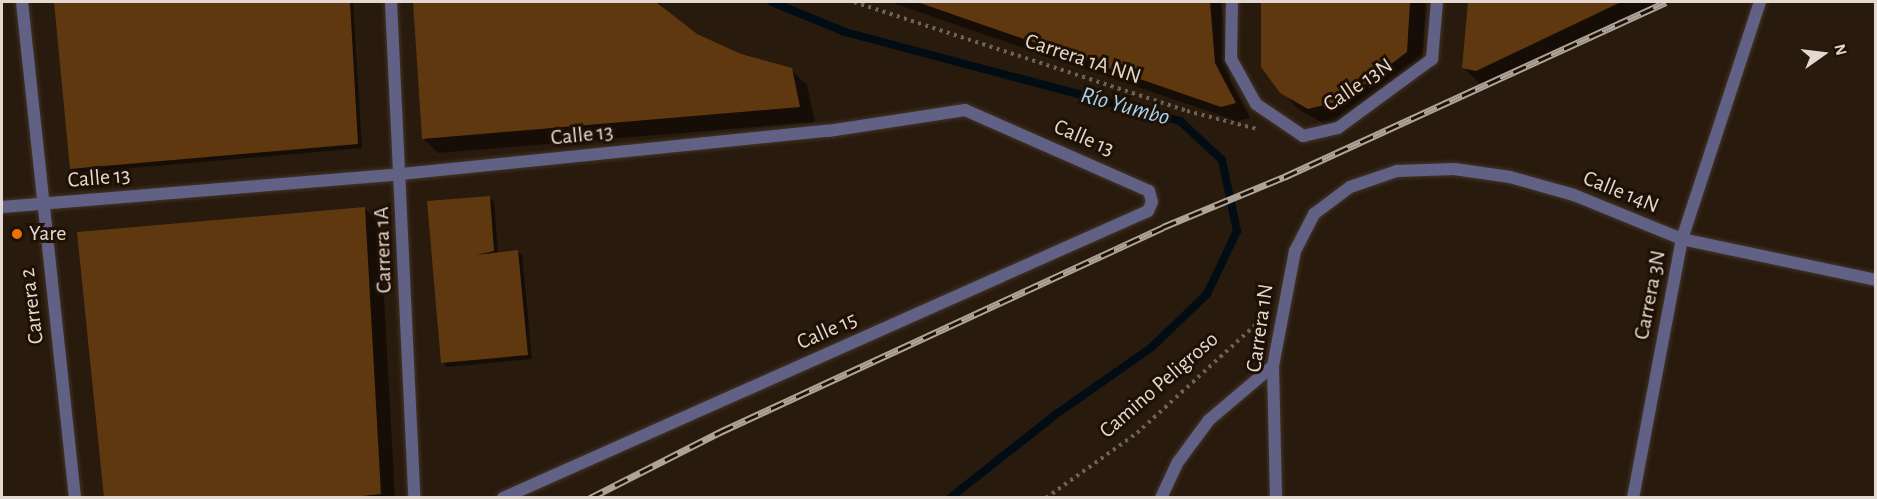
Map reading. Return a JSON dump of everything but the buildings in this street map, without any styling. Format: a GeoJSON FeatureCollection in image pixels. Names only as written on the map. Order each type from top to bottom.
{"type":"FeatureCollection","features":[{"type":"Feature","properties":{"kind":"street","name":"Carrera 2"},"geometry":{"type":"LineString","coordinates":[[22,2],[41,204],[75,498]]}},
{"type":"Feature","properties":{"kind":"street","name":"Carrera 1A"},"geometry":{"type":"LineString","coordinates":[[392,2],[414,498]]}},
{"type":"Feature","properties":{"kind":"street","name":"Calle 13N"},"geometry":{"type":"LineString","coordinates":[[1232,2],[1231,59],[1256,104],[1303,136],[1338,128],[1432,59],[1437,2]]}},
{"type":"Feature","properties":{"kind":"street","name":"Carrera 3N"},"geometry":{"type":"LineString","coordinates":[[1633,498],[1682,239],[1760,2]]}},
{"type":"Feature","properties":{"kind":"street","name":"Calle 13"},"geometry":{"type":"LineString","coordinates":[[2,207],[400,174],[828,132],[965,110],[1149,191]]}},
{"type":"Feature","properties":{"kind":"street","name":"Calle 14N"},"geometry":{"type":"LineString","coordinates":[[1350,187],[1397,171],[1454,169],[1510,177],[1574,195],[1682,239],[1875,280]]}},
{"type":"Feature","properties":{"kind":"street","name":"Carrera 1N"},"geometry":{"type":"LineString","coordinates":[[1276,498],[1273,366],[1286,288],[1295,251],[1314,214],[1350,187]]}},
{"type":"Feature","properties":{"kind":"street","name":"Calle 15"},"geometry":{"type":"LineString","coordinates":[[503,498],[1148,211],[1152,202],[1149,191]]}},
{"type":"Feature","properties":{"kind":"street"},"geometry":{"type":"LineString","coordinates":[[1161,498],[1178,462],[1209,420],[1273,366]]}},
{"type":"Feature","properties":{"kind":"path","name":"Carrera 1A NN"},"geometry":{"type":"LineString","coordinates":[[854,2],[1187,111],[1260,130]]}},
{"type":"Feature","properties":{"kind":"path","name":"Camino Peligroso"},"geometry":{"type":"LineString","coordinates":[[1046,498],[1137,433],[1230,345],[1271,312],[1286,288]]}},
{"type":"Feature","properties":{"kind":"waterway","name":"Río Yumbo"},"geometry":{"type":"LineString","coordinates":[[772,2],[845,32],[1180,121],[1222,160],[1237,231],[1207,294],[1152,347],[1055,415],[950,498]]}},
{"type":"Feature","properties":{"kind":"railway"},"geometry":{"type":"LineString","coordinates":[[590,498],[720,432],[1163,227],[1284,177],[1666,2]]}},
{"type":"Feature","properties":{"kind":"place","name":"Yare"},"geometry":{"type":"Point","coordinates":[17,234]}}]}
